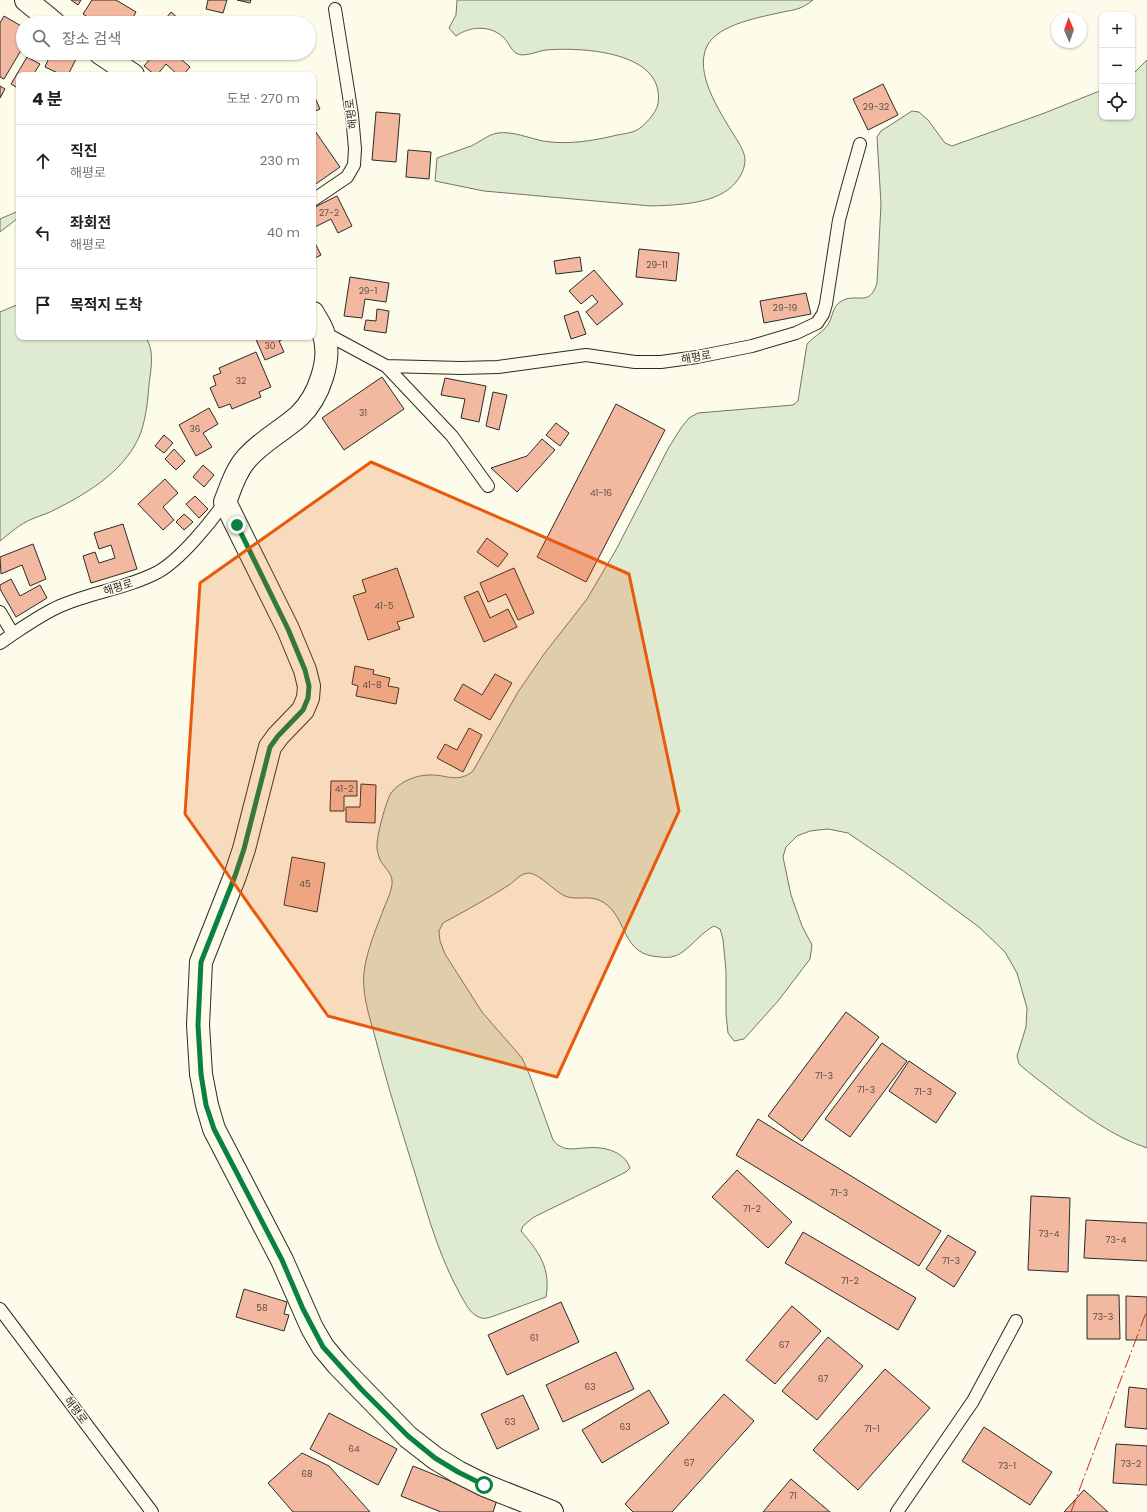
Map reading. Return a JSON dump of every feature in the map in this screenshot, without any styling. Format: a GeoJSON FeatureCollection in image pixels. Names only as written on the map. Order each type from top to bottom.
{"type":"FeatureCollection","features":[{"type":"Feature","properties":{"kind":"street"},"geometry":{"type":"LineString","coordinates":[[26,0],[45,16]]}},
{"type":"Feature","properties":{"kind":"street"},"geometry":{"type":"LineString","coordinates":[[110,60],[128,72]]}},
{"type":"Feature","properties":{"kind":"street","name":"해평로"},"geometry":{"type":"LineString","coordinates":[[226,502],[235,477],[245,460],[258,446],[300,415],[312,400],[320,385],[325,369],[326,353],[323,332],[316,319]]}},
{"type":"Feature","properties":{"kind":"street"},"geometry":{"type":"LineString","coordinates":[[226,502],[288,629],[305,670],[309,686],[308,698],[303,710],[278,736],[270,747],[244,849],[201,962],[198,1025],[201,1074],[206,1105],[214,1129],[282,1260],[312,1328],[323,1347],[338,1365],[408,1436],[435,1458],[484,1485],[552,1512]]}},
{"type":"Feature","properties":{"kind":"lane","name":"해평로"},"geometry":{"type":"LineString","coordinates":[[316,198],[347,178],[354,165],[352,115],[335,9]]}},
{"type":"Feature","properties":{"kind":"lane","name":"해평로"},"geometry":{"type":"LineString","coordinates":[[386,366],[453,368],[498,367],[586,355],[635,362],[660,362],[697,358],[752,346],[796,333],[817,323],[823,314],[826,304],[839,220],[860,144]]}},
{"type":"Feature","properties":{"kind":"lane","name":"해평로"},"geometry":{"type":"LineString","coordinates":[[323,332],[386,366],[452,436],[488,486]]}},
{"type":"Feature","properties":{"kind":"lane","name":"해평로"},"geometry":{"type":"LineString","coordinates":[[0,643],[60,606],[127,585],[159,571],[178,557],[210,523],[226,502]]}},
{"type":"Feature","properties":{"kind":"lane"},"geometry":{"type":"LineString","coordinates":[[0,612],[13,634]]}},
{"type":"Feature","properties":{"kind":"lane","name":"해평로"},"geometry":{"type":"LineString","coordinates":[[0,1309],[152,1512]]}},
{"type":"Feature","properties":{"kind":"lane"},"geometry":{"type":"LineString","coordinates":[[897,1512],[974,1401],[1016,1321]]}},
{"type":"Feature","properties":{"kind":"highlighted area"},"geometry":{"type":"Polygon","coordinates":[[[371,462],[629,574],[679,811],[557,1077],[328,1016],[185,814],[200,583],[371,462]]]}},
{"type":"Feature","properties":{"kind":"green space"},"geometry":{"type":"Polygon","coordinates":[[[457,0],[813,0],[798,9],[763,16],[730,27],[720,32],[713,38],[707,46],[704,57],[706,79],[715,102],[745,157],[745,163],[741,175],[729,189],[709,199],[685,204],[651,206],[484,191],[435,181],[437,158],[471,146],[488,136],[509,133],[543,141],[561,143],[599,139],[635,131],[646,123],[657,108],[658,104],[657,86],[649,73],[635,63],[618,56],[599,52],[561,49],[546,50],[522,55],[515,53],[505,39],[498,33],[492,30],[480,28],[467,30],[456,36],[449,28],[456,15],[457,0]]]}},
{"type":"Feature","properties":{"kind":"green space"},"geometry":{"type":"Polygon","coordinates":[[[1147,60],[1147,1148],[1110,1131],[1099,1124],[1055,1093],[1019,1064],[1017,1056],[1026,1027],[1027,1008],[1017,973],[1005,952],[979,927],[902,870],[848,833],[828,829],[810,831],[797,836],[786,847],[783,857],[791,895],[802,926],[812,945],[810,959],[778,1001],[744,1039],[734,1041],[728,1033],[726,1014],[726,971],[723,939],[720,929],[714,926],[681,953],[671,957],[648,955],[638,950],[631,943],[617,917],[603,902],[593,898],[574,898],[565,896],[538,876],[526,873],[509,885],[443,923],[439,931],[440,941],[445,954],[482,1012],[522,1058],[553,1140],[563,1148],[598,1148],[611,1150],[623,1157],[630,1168],[626,1172],[534,1217],[523,1226],[521,1231],[538,1253],[545,1269],[547,1277],[546,1297],[489,1318],[477,1316],[469,1308],[460,1294],[451,1277],[437,1242],[390,1092],[365,999],[364,978],[367,958],[373,937],[392,887],[390,874],[380,860],[377,847],[382,820],[391,793],[403,782],[419,776],[435,775],[457,778],[467,775],[473,771],[518,692],[544,654],[587,599],[617,548],[669,447],[689,418],[698,413],[793,405],[798,401],[807,344],[827,326],[837,304],[846,299],[866,298],[874,291],[877,283],[881,204],[877,137],[881,131],[912,111],[919,112],[928,120],[945,143],[952,146],[1042,114],[1099,91],[1099,120],[1135,120],[1135,72],[1147,60]]]}},
{"type":"Feature","properties":{"kind":"green space"},"geometry":{"type":"Polygon","coordinates":[[[16,212],[16,220],[0,232],[0,219],[16,212]]]}},
{"type":"Feature","properties":{"kind":"green space"},"geometry":{"type":"Polygon","coordinates":[[[16,305],[16,340],[147,340],[151,353],[151,366],[143,426],[135,445],[127,457],[107,478],[83,494],[49,513],[23,523],[0,541],[0,312],[16,305]]]}},
{"type":"Feature","properties":{"kind":"building"},"geometry":{"type":"Polygon","coordinates":[[[71,0],[81,0],[78,5],[71,0]]]}},
{"type":"Feature","properties":{"kind":"building"},"geometry":{"type":"Polygon","coordinates":[[[92,0],[116,0],[136,12],[134,16],[86,16],[83,14],[92,0]]]}},
{"type":"Feature","properties":{"kind":"building"},"geometry":{"type":"Polygon","coordinates":[[[208,0],[227,0],[223,13],[206,9],[208,0]]]}},
{"type":"Feature","properties":{"kind":"building"},"geometry":{"type":"Polygon","coordinates":[[[237,0],[251,0],[250,3],[237,0]]]}},
{"type":"Feature","properties":{"kind":"building"},"geometry":{"type":"Polygon","coordinates":[[[171,12],[176,16],[168,16],[171,12]]]}},
{"type":"Feature","properties":{"kind":"building"},"geometry":{"type":"Polygon","coordinates":[[[4,16],[16,23],[16,59],[4,79],[0,77],[0,23],[4,16]]]}},
{"type":"Feature","properties":{"kind":"building"},"geometry":{"type":"Polygon","coordinates":[[[25,60],[33,60],[40,64],[35,72],[18,72],[25,60]]]}},
{"type":"Feature","properties":{"kind":"building"},"geometry":{"type":"Polygon","coordinates":[[[48,60],[76,60],[70,72],[56,72],[45,67],[48,60]]]}},
{"type":"Feature","properties":{"kind":"building"},"geometry":{"type":"Polygon","coordinates":[[[149,60],[182,60],[190,67],[186,72],[175,72],[166,64],[159,72],[151,72],[144,66],[149,60]]]}},
{"type":"Feature","properties":{"kind":"building"},"geometry":{"type":"Polygon","coordinates":[[[16,76],[16,87],[11,84],[16,76]]]}},
{"type":"Feature","properties":{"kind":"building"},"geometry":{"type":"Polygon","coordinates":[[[883,84],[898,115],[868,130],[853,99],[883,84]]]}},
{"type":"Feature","properties":{"kind":"building"},"geometry":{"type":"Polygon","coordinates":[[[0,86],[5,89],[0,98],[0,86]]]}},
{"type":"Feature","properties":{"kind":"building"},"geometry":{"type":"Polygon","coordinates":[[[316,100],[320,109],[316,111],[316,100]]]}},
{"type":"Feature","properties":{"kind":"building"},"geometry":{"type":"Polygon","coordinates":[[[376,112],[400,114],[396,162],[372,160],[376,112]]]}},
{"type":"Feature","properties":{"kind":"building"},"geometry":{"type":"Polygon","coordinates":[[[316,132],[340,167],[316,184],[316,132]]]}},
{"type":"Feature","properties":{"kind":"building"},"geometry":{"type":"Polygon","coordinates":[[[408,150],[431,152],[429,179],[406,177],[408,150]]]}},
{"type":"Feature","properties":{"kind":"building"},"geometry":{"type":"Polygon","coordinates":[[[337,196],[352,226],[338,233],[331,219],[316,226],[316,206],[337,196]]]}},
{"type":"Feature","properties":{"kind":"building"},"geometry":{"type":"Polygon","coordinates":[[[316,245],[321,255],[316,258],[316,245]]]}},
{"type":"Feature","properties":{"kind":"building"},"geometry":{"type":"Polygon","coordinates":[[[639,249],[679,253],[676,281],[636,277],[639,249]]]}},
{"type":"Feature","properties":{"kind":"building"},"geometry":{"type":"Polygon","coordinates":[[[580,257],[582,271],[556,274],[554,261],[580,257]]]}},
{"type":"Feature","properties":{"kind":"building"},"geometry":{"type":"Polygon","coordinates":[[[594,270],[623,304],[597,325],[586,312],[598,302],[592,295],[581,304],[569,291],[594,270]]]}},
{"type":"Feature","properties":{"kind":"building"},"geometry":{"type":"Polygon","coordinates":[[[350,277],[389,283],[386,302],[365,299],[362,318],[344,316],[350,277]]]}},
{"type":"Feature","properties":{"kind":"building"},"geometry":{"type":"Polygon","coordinates":[[[806,293],[811,314],[764,323],[760,301],[806,293]]]}},
{"type":"Feature","properties":{"kind":"building"},"geometry":{"type":"Polygon","coordinates":[[[377,309],[389,311],[386,333],[364,330],[366,320],[376,321],[377,309]]]}},
{"type":"Feature","properties":{"kind":"building"},"geometry":{"type":"Polygon","coordinates":[[[578,311],[586,334],[571,339],[564,316],[578,311]]]}},
{"type":"Feature","properties":{"kind":"building"},"geometry":{"type":"Polygon","coordinates":[[[256,340],[281,340],[279,341],[284,352],[265,360],[256,340]]]}},
{"type":"Feature","properties":{"kind":"building"},"geometry":{"type":"Polygon","coordinates":[[[256,352],[271,387],[259,392],[261,397],[232,409],[230,404],[219,408],[210,388],[216,385],[213,376],[221,373],[219,368],[256,352]]]}},
{"type":"Feature","properties":{"kind":"building"},"geometry":{"type":"Polygon","coordinates":[[[382,377],[404,409],[344,450],[322,418],[382,377]]]}},
{"type":"Feature","properties":{"kind":"building"},"geometry":{"type":"Polygon","coordinates":[[[445,378],[486,386],[479,422],[461,418],[465,399],[441,395],[445,378]]]}},
{"type":"Feature","properties":{"kind":"building"},"geometry":{"type":"Polygon","coordinates":[[[493,392],[507,395],[499,430],[486,426],[493,392]]]}},
{"type":"Feature","properties":{"kind":"building"},"geometry":{"type":"Polygon","coordinates":[[[616,404],[665,430],[586,582],[537,557],[616,404]]]}},
{"type":"Feature","properties":{"kind":"building"},"geometry":{"type":"Polygon","coordinates":[[[209,408],[218,424],[203,433],[212,447],[196,456],[179,425],[209,408]]]}},
{"type":"Feature","properties":{"kind":"building"},"geometry":{"type":"Polygon","coordinates":[[[556,423],[569,433],[560,446],[546,435],[556,423]]]}},
{"type":"Feature","properties":{"kind":"building"},"geometry":{"type":"Polygon","coordinates":[[[164,435],[173,443],[164,453],[155,446],[164,435]]]}},
{"type":"Feature","properties":{"kind":"building"},"geometry":{"type":"Polygon","coordinates":[[[542,439],[555,450],[517,492],[491,468],[527,456],[542,439]]]}},
{"type":"Feature","properties":{"kind":"building"},"geometry":{"type":"Polygon","coordinates":[[[174,449],[185,461],[176,470],[165,459],[174,449]]]}},
{"type":"Feature","properties":{"kind":"building"},"geometry":{"type":"Polygon","coordinates":[[[203,465],[214,475],[204,487],[193,477],[203,465]]]}},
{"type":"Feature","properties":{"kind":"building"},"geometry":{"type":"Polygon","coordinates":[[[165,479],[178,493],[163,507],[174,520],[163,530],[138,504],[165,479]]]}},
{"type":"Feature","properties":{"kind":"building"},"geometry":{"type":"Polygon","coordinates":[[[195,496],[208,509],[199,518],[186,504],[195,496]]]}},
{"type":"Feature","properties":{"kind":"building"},"geometry":{"type":"Polygon","coordinates":[[[184,514],[193,522],[184,530],[176,522],[184,514]]]}},
{"type":"Feature","properties":{"kind":"building"},"geometry":{"type":"Polygon","coordinates":[[[123,524],[137,569],[91,583],[83,556],[95,552],[99,563],[115,558],[111,545],[99,549],[94,533],[123,524]]]}},
{"type":"Feature","properties":{"kind":"building"},"geometry":{"type":"Polygon","coordinates":[[[487,538],[508,554],[498,567],[477,552],[487,538]]]}},
{"type":"Feature","properties":{"kind":"building"},"geometry":{"type":"Polygon","coordinates":[[[33,544],[46,579],[30,586],[22,565],[1,574],[0,557],[33,544]]]}},
{"type":"Feature","properties":{"kind":"building"},"geometry":{"type":"Polygon","coordinates":[[[397,568],[414,617],[397,622],[400,629],[368,640],[353,596],[366,592],[362,580],[397,568]]]}},
{"type":"Feature","properties":{"kind":"building"},"geometry":{"type":"Polygon","coordinates":[[[514,568],[534,613],[518,620],[506,594],[488,602],[480,583],[514,568]]]}},
{"type":"Feature","properties":{"kind":"building"},"geometry":{"type":"Polygon","coordinates":[[[11,579],[20,596],[40,585],[47,598],[16,617],[0,589],[0,585],[11,579]]]}},
{"type":"Feature","properties":{"kind":"building"},"geometry":{"type":"Polygon","coordinates":[[[478,591],[490,618],[508,609],[517,627],[484,642],[464,597],[478,591]]]}},
{"type":"Feature","properties":{"kind":"building"},"geometry":{"type":"Polygon","coordinates":[[[355,666],[374,670],[373,674],[390,678],[388,686],[399,688],[396,704],[356,696],[358,686],[352,684],[355,666]]]}},
{"type":"Feature","properties":{"kind":"building"},"geometry":{"type":"Polygon","coordinates":[[[495,674],[512,683],[490,720],[454,700],[463,684],[482,695],[495,674]]]}},
{"type":"Feature","properties":{"kind":"building"},"geometry":{"type":"Polygon","coordinates":[[[469,728],[482,735],[463,772],[437,758],[445,744],[457,750],[469,728]]]}},
{"type":"Feature","properties":{"kind":"building"},"geometry":{"type":"Polygon","coordinates":[[[331,781],[357,781],[357,796],[344,796],[344,811],[330,811],[331,781]]]}},
{"type":"Feature","properties":{"kind":"building"},"geometry":{"type":"Polygon","coordinates":[[[361,784],[376,785],[375,823],[346,822],[346,807],[360,807],[361,784]]]}},
{"type":"Feature","properties":{"kind":"building"},"geometry":{"type":"Polygon","coordinates":[[[292,857],[325,863],[317,912],[284,905],[292,857]]]}},
{"type":"Feature","properties":{"kind":"building"},"geometry":{"type":"Polygon","coordinates":[[[846,1012],[879,1037],[802,1141],[768,1116],[846,1012]]]}},
{"type":"Feature","properties":{"kind":"building"},"geometry":{"type":"Polygon","coordinates":[[[882,1043],[907,1061],[850,1137],[825,1119],[882,1043]]]}},
{"type":"Feature","properties":{"kind":"building"},"geometry":{"type":"Polygon","coordinates":[[[909,1061],[956,1093],[936,1123],[889,1091],[909,1061]]]}},
{"type":"Feature","properties":{"kind":"building"},"geometry":{"type":"Polygon","coordinates":[[[758,1119],[941,1231],[919,1266],[736,1155],[758,1119]]]}},
{"type":"Feature","properties":{"kind":"building"},"geometry":{"type":"Polygon","coordinates":[[[737,1170],[792,1222],[768,1248],[712,1197],[737,1170]]]}},
{"type":"Feature","properties":{"kind":"building"},"geometry":{"type":"Polygon","coordinates":[[[1031,1196],[1070,1198],[1068,1272],[1028,1270],[1031,1196]]]}},
{"type":"Feature","properties":{"kind":"building"},"geometry":{"type":"Polygon","coordinates":[[[1086,1220],[1147,1223],[1147,1261],[1084,1258],[1086,1220]]]}},
{"type":"Feature","properties":{"kind":"building"},"geometry":{"type":"Polygon","coordinates":[[[803,1232],[916,1298],[898,1330],[785,1263],[803,1232]]]}},
{"type":"Feature","properties":{"kind":"building"},"geometry":{"type":"Polygon","coordinates":[[[948,1235],[976,1252],[954,1287],[926,1269],[948,1235]]]}},
{"type":"Feature","properties":{"kind":"building"},"geometry":{"type":"Polygon","coordinates":[[[244,1289],[287,1302],[284,1314],[289,1315],[284,1331],[236,1317],[244,1289]]]}},
{"type":"Feature","properties":{"kind":"building"},"geometry":{"type":"Polygon","coordinates":[[[1087,1295],[1119,1295],[1120,1339],[1087,1339],[1087,1295]]]}},
{"type":"Feature","properties":{"kind":"building"},"geometry":{"type":"Polygon","coordinates":[[[1126,1296],[1147,1297],[1147,1340],[1126,1340],[1126,1296]]]}},
{"type":"Feature","properties":{"kind":"building"},"geometry":{"type":"Polygon","coordinates":[[[561,1302],[579,1342],[507,1375],[488,1335],[561,1302]]]}},
{"type":"Feature","properties":{"kind":"building"},"geometry":{"type":"Polygon","coordinates":[[[792,1306],[821,1331],[775,1384],[746,1360],[792,1306]]]}},
{"type":"Feature","properties":{"kind":"building"},"geometry":{"type":"Polygon","coordinates":[[[828,1337],[863,1366],[817,1420],[782,1391],[828,1337]]]}},
{"type":"Feature","properties":{"kind":"building"},"geometry":{"type":"Polygon","coordinates":[[[616,1352],[634,1389],[563,1422],[546,1385],[616,1352]]]}},
{"type":"Feature","properties":{"kind":"building"},"geometry":{"type":"Polygon","coordinates":[[[885,1369],[930,1408],[858,1490],[813,1450],[885,1369]]]}},
{"type":"Feature","properties":{"kind":"building"},"geometry":{"type":"Polygon","coordinates":[[[1129,1387],[1147,1389],[1147,1429],[1125,1427],[1129,1387]]]}},
{"type":"Feature","properties":{"kind":"building"},"geometry":{"type":"Polygon","coordinates":[[[649,1390],[669,1423],[602,1463],[582,1430],[649,1390]]]}},
{"type":"Feature","properties":{"kind":"building"},"geometry":{"type":"Polygon","coordinates":[[[724,1394],[754,1421],[672,1512],[633,1512],[625,1504],[724,1394]]]}},
{"type":"Feature","properties":{"kind":"building"},"geometry":{"type":"Polygon","coordinates":[[[523,1395],[539,1429],[497,1449],[481,1414],[523,1395]]]}},
{"type":"Feature","properties":{"kind":"building"},"geometry":{"type":"Polygon","coordinates":[[[329,1413],[397,1449],[378,1485],[310,1449],[329,1413]]]}},
{"type":"Feature","properties":{"kind":"building"},"geometry":{"type":"Polygon","coordinates":[[[984,1427],[1052,1472],[1030,1505],[962,1461],[984,1427]]]}},
{"type":"Feature","properties":{"kind":"building"},"geometry":{"type":"Polygon","coordinates":[[[1116,1444],[1147,1446],[1147,1485],[1113,1483],[1116,1444]]]}},
{"type":"Feature","properties":{"kind":"building"},"geometry":{"type":"Polygon","coordinates":[[[302,1453],[329,1466],[370,1512],[293,1512],[268,1483],[302,1453]]]}},
{"type":"Feature","properties":{"kind":"building"},"geometry":{"type":"Polygon","coordinates":[[[413,1466],[497,1500],[493,1512],[441,1512],[401,1496],[413,1466]]]}},
{"type":"Feature","properties":{"kind":"building"},"geometry":{"type":"Polygon","coordinates":[[[791,1479],[830,1512],[763,1512],[791,1479]]]}},
{"type":"Feature","properties":{"kind":"building"},"geometry":{"type":"Polygon","coordinates":[[[1084,1490],[1108,1512],[1064,1512],[1084,1490]]]}},
{"type":"Feature","properties":{"kind":"power"},"geometry":{"type":"LineString","coordinates":[[1071,1512],[1147,1310]]}},
{"type":"Feature","properties":{"kind":"route"},"geometry":{"type":"LineString","coordinates":[[237,525],[288,629],[305,670],[309,686],[308,698],[303,710],[278,736],[270,747],[244,849],[201,962],[198,988],[198,1025],[201,1074],[206,1105],[214,1129],[282,1260],[303,1309],[323,1347],[338,1365],[408,1436],[435,1458],[484,1485]]}}]}
